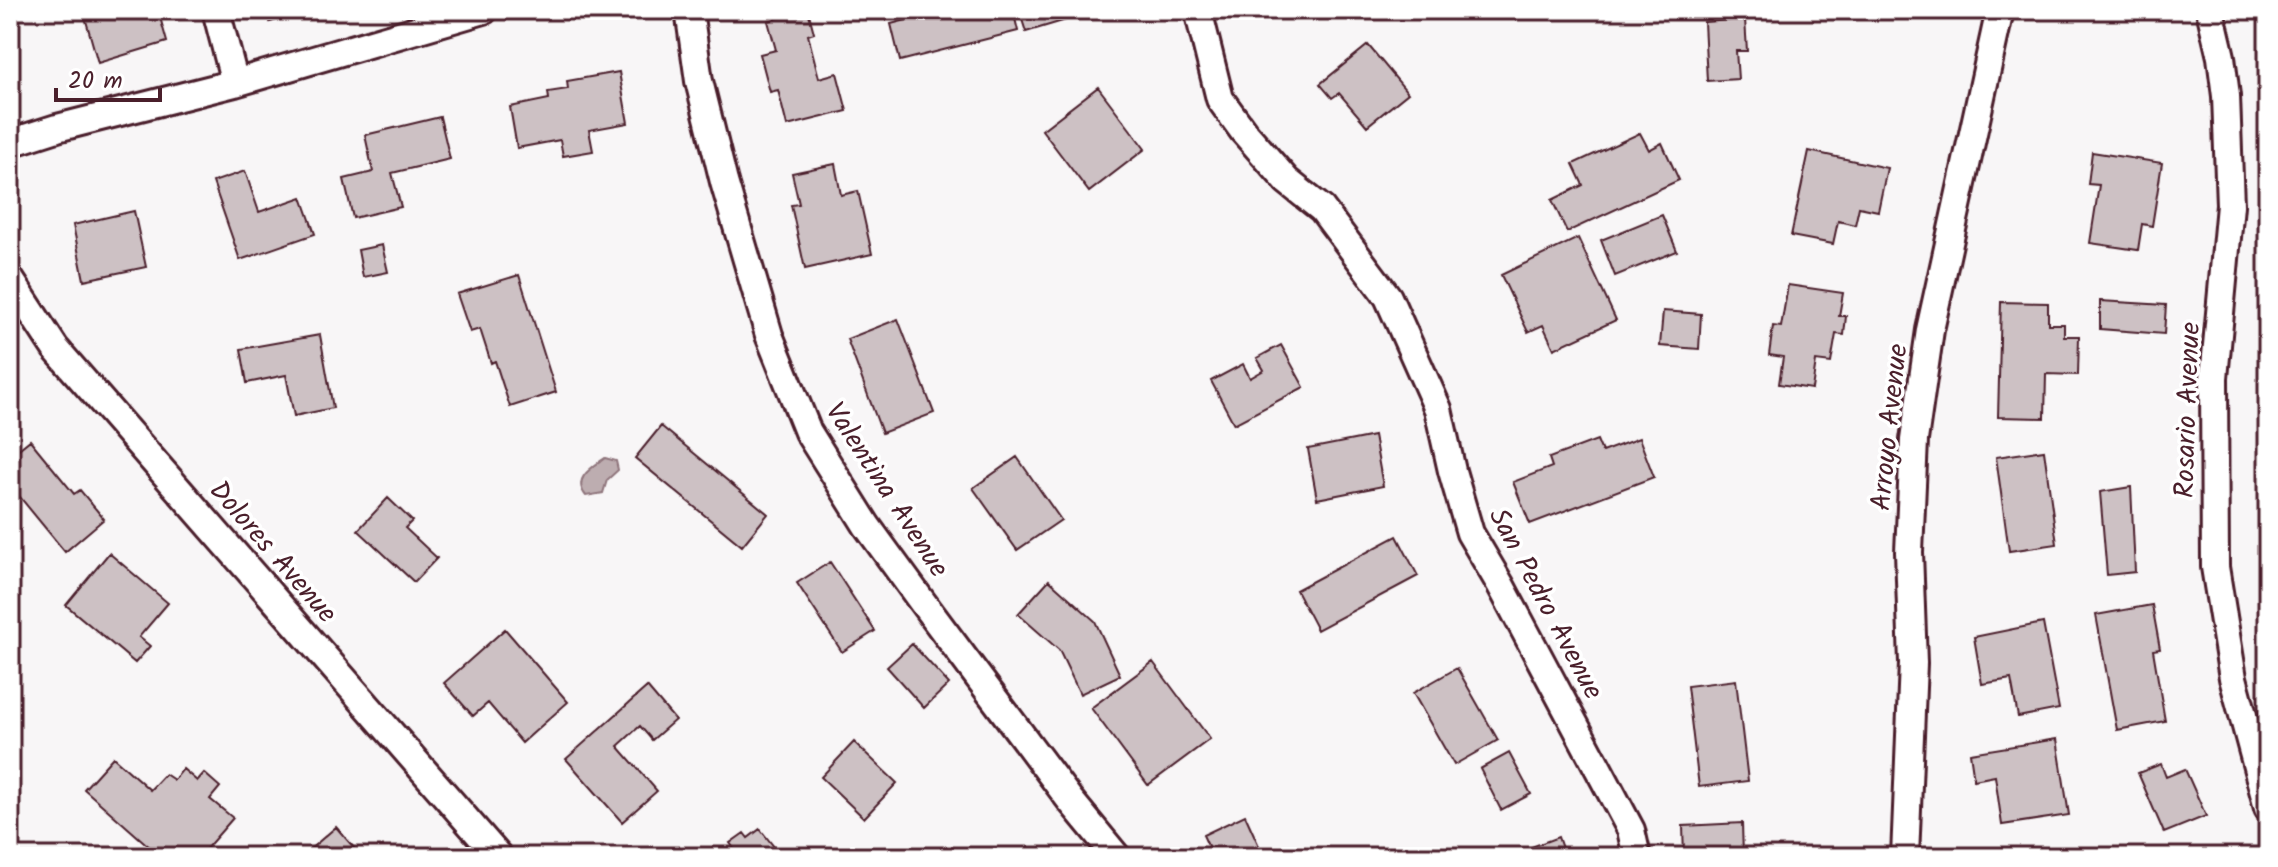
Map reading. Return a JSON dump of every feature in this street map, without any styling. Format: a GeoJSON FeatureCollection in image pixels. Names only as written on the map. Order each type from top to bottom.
{"type":"FeatureCollection","features":[{"type":"Feature","properties":{"kind":"street"},"geometry":{"type":"LineString","coordinates":[[216,10],[235,83]]}},
{"type":"Feature","properties":{"kind":"street"},"geometry":{"type":"LineString","coordinates":[[10,143],[235,83],[484,10]]}},
{"type":"Feature","properties":{"kind":"street","name":"Valentina Avenue"},"geometry":{"type":"LineString","coordinates":[[689,10],[699,81],[724,182],[769,335],[808,432],[867,526],[1070,800],[1117,857]]}},
{"type":"Feature","properties":{"kind":"street","name":"San Pedro Avenue"},"geometry":{"type":"LineString","coordinates":[[1198,10],[1220,99],[1287,181],[1322,209],[1388,297],[1438,409],[1470,533],[1631,830],[1637,857]]}},
{"type":"Feature","properties":{"kind":"street","name":"Arroyo Avenue"},"geometry":{"type":"LineString","coordinates":[[1905,857],[1913,663],[1909,552],[1914,440],[1930,330],[2000,10]]}},
{"type":"Feature","properties":{"kind":"street","name":"Rosario Avenue"},"geometry":{"type":"LineString","coordinates":[[2210,10],[2226,96],[2230,205],[2214,378],[2215,567],[2233,678],[2268,808]]}},
{"type":"Feature","properties":{"kind":"street","name":"Dolores Avenue"},"geometry":{"type":"LineString","coordinates":[[10,279],[55,348],[499,857]]}},
{"type":"Feature","properties":{"kind":"shaded area"},"geometry":{"type":"Polygon","coordinates":[[[605,458],[616,461],[618,470],[607,480],[603,493],[586,496],[582,490],[582,479],[605,458]]]}},
{"type":"Feature","properties":{"kind":"building"},"geometry":{"type":"Polygon","coordinates":[[[83,10],[158,10],[167,42],[98,63],[83,10]]]}},
{"type":"Feature","properties":{"kind":"building"},"geometry":{"type":"Polygon","coordinates":[[[266,10],[313,10],[270,22],[266,10]]]}},
{"type":"Feature","properties":{"kind":"building"},"geometry":{"type":"Polygon","coordinates":[[[808,10],[814,33],[808,35],[819,78],[837,73],[847,111],[787,126],[778,90],[770,92],[760,54],[776,50],[768,21],[808,10]]]}},
{"type":"Feature","properties":{"kind":"building"},"geometry":{"type":"Polygon","coordinates":[[[923,10],[1013,10],[1018,31],[900,61],[891,24],[925,15],[923,10]]]}},
{"type":"Feature","properties":{"kind":"building"},"geometry":{"type":"Polygon","coordinates":[[[1019,10],[1074,10],[1076,17],[1026,32],[1019,10]]]}},
{"type":"Feature","properties":{"kind":"building"},"geometry":{"type":"Polygon","coordinates":[[[1745,19],[1747,51],[1736,51],[1738,79],[1707,81],[1704,22],[1745,19]]]}},
{"type":"Feature","properties":{"kind":"building"},"geometry":{"type":"Polygon","coordinates":[[[1368,45],[1408,93],[1367,126],[1339,93],[1332,98],[1320,84],[1368,45]]]}},
{"type":"Feature","properties":{"kind":"building"},"geometry":{"type":"Polygon","coordinates":[[[619,72],[628,123],[589,130],[593,151],[563,156],[560,140],[517,148],[510,107],[549,99],[548,92],[568,89],[567,81],[619,72]]]}},
{"type":"Feature","properties":{"kind":"building"},"geometry":{"type":"Polygon","coordinates":[[[1098,87],[1145,149],[1089,192],[1042,130],[1098,87]]]}},
{"type":"Feature","properties":{"kind":"building"},"geometry":{"type":"Polygon","coordinates":[[[440,117],[450,159],[392,173],[401,207],[353,218],[344,179],[373,172],[365,135],[440,117]]]}},
{"type":"Feature","properties":{"kind":"building"},"geometry":{"type":"Polygon","coordinates":[[[1640,133],[1649,150],[1662,143],[1679,180],[1567,232],[1552,200],[1583,185],[1573,164],[1640,133]]]}},
{"type":"Feature","properties":{"kind":"building"},"geometry":{"type":"Polygon","coordinates":[[[1809,151],[1887,168],[1878,211],[1859,207],[1855,225],[1838,221],[1833,244],[1791,236],[1809,151]]]}},
{"type":"Feature","properties":{"kind":"building"},"geometry":{"type":"Polygon","coordinates":[[[2092,152],[2162,163],[2152,226],[2142,224],[2138,250],[2090,243],[2099,185],[2088,184],[2092,152]]]}},
{"type":"Feature","properties":{"kind":"building"},"geometry":{"type":"Polygon","coordinates":[[[835,164],[841,195],[858,191],[872,254],[805,269],[791,205],[799,204],[792,173],[835,164]]]}},
{"type":"Feature","properties":{"kind":"building"},"geometry":{"type":"Polygon","coordinates":[[[245,171],[259,212],[302,197],[315,234],[240,260],[213,182],[245,171]]]}},
{"type":"Feature","properties":{"kind":"building"},"geometry":{"type":"Polygon","coordinates":[[[134,211],[146,267],[84,280],[73,225],[134,211]]]}},
{"type":"Feature","properties":{"kind":"building"},"geometry":{"type":"Polygon","coordinates":[[[1662,215],[1677,251],[1615,276],[1601,240],[1662,215]]]}},
{"type":"Feature","properties":{"kind":"building"},"geometry":{"type":"Polygon","coordinates":[[[1578,238],[1616,320],[1554,349],[1543,325],[1528,332],[1501,275],[1578,238]]]}},
{"type":"Feature","properties":{"kind":"building"},"geometry":{"type":"Polygon","coordinates":[[[382,245],[388,272],[363,277],[358,250],[382,245]]]}},
{"type":"Feature","properties":{"kind":"building"},"geometry":{"type":"Polygon","coordinates":[[[519,275],[556,392],[510,407],[495,361],[491,363],[480,329],[470,332],[457,294],[519,275]]]}},
{"type":"Feature","properties":{"kind":"building"},"geometry":{"type":"Polygon","coordinates":[[[1788,285],[1843,293],[1839,316],[1846,316],[1844,335],[1836,334],[1831,363],[1816,361],[1812,389],[1779,384],[1783,357],[1769,355],[1773,326],[1781,327],[1788,285]]]}},
{"type":"Feature","properties":{"kind":"building"},"geometry":{"type":"Polygon","coordinates":[[[2100,301],[2166,305],[2164,334],[2100,329],[2100,301]]]}},
{"type":"Feature","properties":{"kind":"building"},"geometry":{"type":"Polygon","coordinates":[[[2001,302],[2048,303],[2048,324],[2064,324],[2064,336],[2079,336],[2078,375],[2046,374],[2045,418],[1998,417],[2001,302]]]}},
{"type":"Feature","properties":{"kind":"building"},"geometry":{"type":"Polygon","coordinates":[[[1663,311],[1701,314],[1699,349],[1660,346],[1663,311]]]}},
{"type":"Feature","properties":{"kind":"building"},"geometry":{"type":"Polygon","coordinates":[[[898,319],[934,413],[882,433],[847,339],[898,319]]]}},
{"type":"Feature","properties":{"kind":"building"},"geometry":{"type":"Polygon","coordinates":[[[320,335],[333,408],[294,416],[286,375],[247,383],[241,349],[320,335]]]}},
{"type":"Feature","properties":{"kind":"building"},"geometry":{"type":"Polygon","coordinates":[[[1281,345],[1304,387],[1234,424],[1211,381],[1243,364],[1250,378],[1264,370],[1257,358],[1281,345]]]}},
{"type":"Feature","properties":{"kind":"building"},"geometry":{"type":"Polygon","coordinates":[[[661,426],[768,514],[742,546],[635,458],[661,426]]]}},
{"type":"Feature","properties":{"kind":"building"},"geometry":{"type":"Polygon","coordinates":[[[1374,436],[1383,486],[1317,499],[1308,449],[1374,436]]]}},
{"type":"Feature","properties":{"kind":"building"},"geometry":{"type":"Polygon","coordinates":[[[1639,438],[1654,477],[1530,524],[1513,482],[1552,467],[1549,458],[1597,440],[1602,452],[1639,438]]]}},
{"type":"Feature","properties":{"kind":"building"},"geometry":{"type":"Polygon","coordinates":[[[30,440],[74,494],[80,490],[104,519],[65,552],[10,485],[10,456],[30,440]]]}},
{"type":"Feature","properties":{"kind":"building"},"geometry":{"type":"Polygon","coordinates":[[[2044,450],[2057,544],[2009,551],[1996,457],[2044,450]]]}},
{"type":"Feature","properties":{"kind":"building"},"geometry":{"type":"Polygon","coordinates":[[[1017,457],[1061,520],[1017,550],[973,488],[1017,457]]]}},
{"type":"Feature","properties":{"kind":"building"},"geometry":{"type":"Polygon","coordinates":[[[2131,487],[2135,572],[2107,575],[2100,492],[2131,487]]]}},
{"type":"Feature","properties":{"kind":"building"},"geometry":{"type":"Polygon","coordinates":[[[388,498],[412,521],[405,528],[437,558],[414,582],[358,530],[388,498]]]}},
{"type":"Feature","properties":{"kind":"building"},"geometry":{"type":"Polygon","coordinates":[[[1397,536],[1418,576],[1317,630],[1296,590],[1397,536]]]}},
{"type":"Feature","properties":{"kind":"building"},"geometry":{"type":"Polygon","coordinates":[[[109,553],[168,603],[139,637],[150,646],[135,663],[66,605],[109,553]]]}},
{"type":"Feature","properties":{"kind":"building"},"geometry":{"type":"Polygon","coordinates":[[[830,562],[875,631],[842,652],[797,583],[830,562]]]}},
{"type":"Feature","properties":{"kind":"building"},"geometry":{"type":"Polygon","coordinates":[[[1049,580],[1095,621],[1120,675],[1080,694],[1059,650],[1018,614],[1049,580]]]}},
{"type":"Feature","properties":{"kind":"building"},"geometry":{"type":"Polygon","coordinates":[[[2152,605],[2160,649],[2153,650],[2165,721],[2117,730],[2096,615],[2152,605]]]}},
{"type":"Feature","properties":{"kind":"building"},"geometry":{"type":"Polygon","coordinates":[[[2043,623],[2059,709],[2018,717],[2011,679],[1982,684],[1974,637],[2043,623]]]}},
{"type":"Feature","properties":{"kind":"building"},"geometry":{"type":"Polygon","coordinates":[[[505,629],[568,702],[522,743],[488,703],[473,716],[444,683],[505,629]]]}},
{"type":"Feature","properties":{"kind":"building"},"geometry":{"type":"Polygon","coordinates":[[[912,644],[949,684],[924,708],[887,667],[912,644]]]}},
{"type":"Feature","properties":{"kind":"building"},"geometry":{"type":"Polygon","coordinates":[[[1153,662],[1210,739],[1148,785],[1091,708],[1153,662]]]}},
{"type":"Feature","properties":{"kind":"building"},"geometry":{"type":"Polygon","coordinates":[[[1457,668],[1498,740],[1454,765],[1413,693],[1457,668]]]}},
{"type":"Feature","properties":{"kind":"building"},"geometry":{"type":"Polygon","coordinates":[[[1736,680],[1748,781],[1699,787],[1687,686],[1736,680]]]}},
{"type":"Feature","properties":{"kind":"building"},"geometry":{"type":"Polygon","coordinates":[[[647,687],[675,720],[652,740],[640,726],[618,746],[657,791],[622,822],[566,759],[647,687]]]}},
{"type":"Feature","properties":{"kind":"building"},"geometry":{"type":"Polygon","coordinates":[[[2057,739],[2069,815],[2002,825],[1995,776],[1974,780],[1970,753],[2057,739]]]}},
{"type":"Feature","properties":{"kind":"building"},"geometry":{"type":"Polygon","coordinates":[[[854,742],[897,783],[864,818],[821,777],[854,742]]]}},
{"type":"Feature","properties":{"kind":"building"},"geometry":{"type":"Polygon","coordinates":[[[1509,753],[1531,794],[1501,810],[1480,769],[1509,753]]]}},
{"type":"Feature","properties":{"kind":"building"},"geometry":{"type":"Polygon","coordinates":[[[113,757],[150,790],[165,774],[174,780],[183,769],[197,781],[204,773],[220,787],[210,799],[233,818],[199,857],[161,857],[84,789],[113,757]]]}},
{"type":"Feature","properties":{"kind":"building"},"geometry":{"type":"Polygon","coordinates":[[[2161,764],[2166,777],[2185,769],[2206,816],[2164,833],[2138,773],[2161,764]]]}},
{"type":"Feature","properties":{"kind":"building"},"geometry":{"type":"Polygon","coordinates":[[[1245,815],[1264,857],[1213,857],[1203,835],[1245,815]]]}},
{"type":"Feature","properties":{"kind":"building"},"geometry":{"type":"Polygon","coordinates":[[[1742,823],[1743,857],[1684,857],[1683,826],[1742,823]]]}},
{"type":"Feature","properties":{"kind":"building"},"geometry":{"type":"Polygon","coordinates":[[[336,827],[362,857],[301,857],[336,827]]]}},
{"type":"Feature","properties":{"kind":"building"},"geometry":{"type":"Polygon","coordinates":[[[760,829],[782,857],[726,857],[735,850],[730,843],[744,833],[748,838],[760,829]]]}},
{"type":"Feature","properties":{"kind":"building"},"geometry":{"type":"Polygon","coordinates":[[[1558,837],[1565,857],[1525,857],[1523,850],[1558,837]]]}}]}
